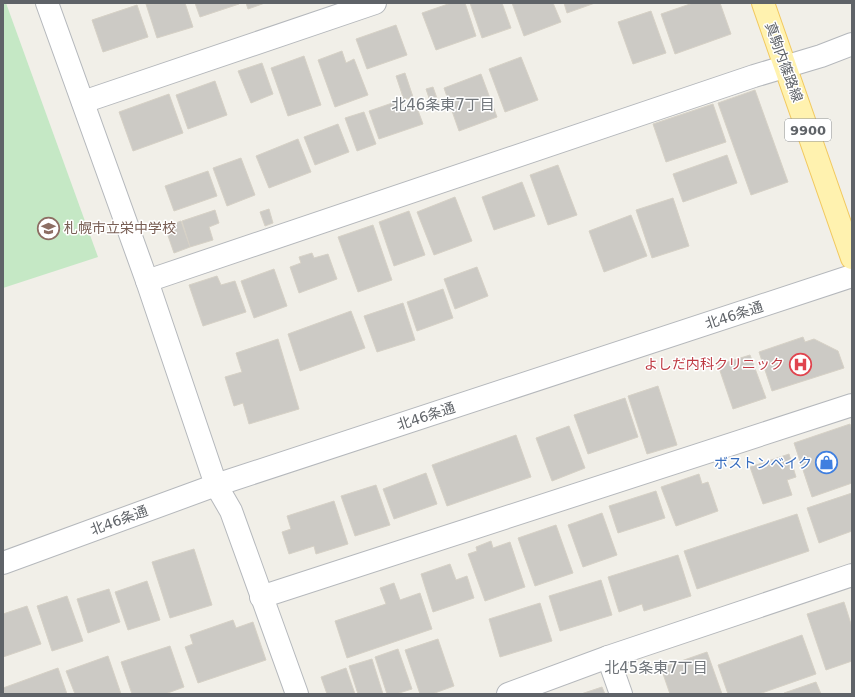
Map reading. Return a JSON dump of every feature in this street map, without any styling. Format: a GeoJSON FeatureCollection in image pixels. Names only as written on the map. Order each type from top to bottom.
{"type":"FeatureCollection","features":[{"type":"Feature","properties":{"kind":"main road","name":"真駒内篠路線"},"geometry":{"type":"LineString","coordinates":[[763,3],[852,258]]}},
{"type":"Feature","properties":{"kind":"street"},"geometry":{"type":"LineString","coordinates":[[47,3],[147,281],[216,484],[231,511],[261,597],[298,694]]}},
{"type":"Feature","properties":{"kind":"street"},"geometry":{"type":"LineString","coordinates":[[83,102],[375,3]]}},
{"type":"Feature","properties":{"kind":"street"},"geometry":{"type":"LineString","coordinates":[[147,281],[852,44]]}},
{"type":"Feature","properties":{"kind":"street","name":"北46条通"},"geometry":{"type":"LineString","coordinates":[[3,563],[216,484],[852,276]]}},
{"type":"Feature","properties":{"kind":"street"},"geometry":{"type":"LineString","coordinates":[[261,597],[852,405]]}},
{"type":"Feature","properties":{"kind":"street"},"geometry":{"type":"LineString","coordinates":[[508,694],[608,657],[852,575]]}},
{"type":"Feature","properties":{"kind":"street"},"geometry":{"type":"LineString","coordinates":[[608,657],[621,694]]}},
{"type":"Feature","properties":{"kind":"green space"},"geometry":{"type":"Polygon","coordinates":[[[3,3],[6,3],[98,257],[3,288],[3,3]]]}},
{"type":"Feature","properties":{"kind":"building"},"geometry":{"type":"Polygon","coordinates":[[[185,3],[193,27],[157,38],[146,4],[185,3]]]}},
{"type":"Feature","properties":{"kind":"building"},"geometry":{"type":"Polygon","coordinates":[[[195,3],[238,3],[239,4],[200,17],[195,3]]]}},
{"type":"Feature","properties":{"kind":"building"},"geometry":{"type":"Polygon","coordinates":[[[246,3],[265,3],[248,9],[246,3]]]}},
{"type":"Feature","properties":{"kind":"building"},"geometry":{"type":"Polygon","coordinates":[[[451,3],[465,3],[476,36],[436,50],[422,13],[451,3]]]}},
{"type":"Feature","properties":{"kind":"building"},"geometry":{"type":"Polygon","coordinates":[[[470,3],[502,3],[511,28],[482,38],[470,3]]]}},
{"type":"Feature","properties":{"kind":"building"},"geometry":{"type":"Polygon","coordinates":[[[512,3],[553,3],[561,22],[524,36],[512,3]]]}},
{"type":"Feature","properties":{"kind":"building"},"geometry":{"type":"Polygon","coordinates":[[[564,3],[595,3],[567,13],[564,3]]]}},
{"type":"Feature","properties":{"kind":"building"},"geometry":{"type":"Polygon","coordinates":[[[693,3],[720,3],[731,34],[675,54],[661,14],[693,3]]]}},
{"type":"Feature","properties":{"kind":"building"},"geometry":{"type":"Polygon","coordinates":[[[137,5],[148,37],[103,52],[92,20],[137,5]]]}},
{"type":"Feature","properties":{"kind":"building"},"geometry":{"type":"Polygon","coordinates":[[[651,11],[666,53],[633,64],[618,22],[651,11]]]}},
{"type":"Feature","properties":{"kind":"building"},"geometry":{"type":"Polygon","coordinates":[[[396,25],[407,55],[367,69],[356,39],[396,25]]]}},
{"type":"Feature","properties":{"kind":"building"},"geometry":{"type":"Polygon","coordinates":[[[342,51],[346,63],[354,59],[368,95],[335,107],[318,60],[342,51]]]}},
{"type":"Feature","properties":{"kind":"building"},"geometry":{"type":"Polygon","coordinates":[[[304,56],[321,105],[288,116],[271,68],[304,56]]]}},
{"type":"Feature","properties":{"kind":"building"},"geometry":{"type":"Polygon","coordinates":[[[521,57],[538,100],[505,112],[489,69],[521,57]]]}},
{"type":"Feature","properties":{"kind":"building"},"geometry":{"type":"Polygon","coordinates":[[[262,63],[273,94],[251,103],[238,71],[262,63]]]}},
{"type":"Feature","properties":{"kind":"building"},"geometry":{"type":"Polygon","coordinates":[[[405,73],[413,97],[404,100],[396,76],[405,73]]]}},
{"type":"Feature","properties":{"kind":"building"},"geometry":{"type":"Polygon","coordinates":[[[481,74],[497,117],[459,131],[444,88],[481,74]]]}},
{"type":"Feature","properties":{"kind":"building"},"geometry":{"type":"Polygon","coordinates":[[[215,81],[227,115],[188,129],[176,95],[215,81]]]}},
{"type":"Feature","properties":{"kind":"building"},"geometry":{"type":"Polygon","coordinates":[[[433,87],[439,104],[432,107],[426,89],[433,87]]]}},
{"type":"Feature","properties":{"kind":"building"},"geometry":{"type":"Polygon","coordinates":[[[755,90],[788,182],[751,195],[718,103],[755,90]]]}},
{"type":"Feature","properties":{"kind":"building"},"geometry":{"type":"Polygon","coordinates":[[[169,94],[183,133],[133,151],[119,112],[169,94]]]}},
{"type":"Feature","properties":{"kind":"building"},"geometry":{"type":"Polygon","coordinates":[[[401,100],[404,109],[416,105],[423,124],[379,139],[369,111],[401,100]]]}},
{"type":"Feature","properties":{"kind":"building"},"geometry":{"type":"Polygon","coordinates":[[[713,104],[726,142],[666,162],[653,124],[713,104]]]}},
{"type":"Feature","properties":{"kind":"building"},"geometry":{"type":"Polygon","coordinates":[[[364,112],[376,144],[357,151],[345,118],[364,112]]]}},
{"type":"Feature","properties":{"kind":"building"},"geometry":{"type":"Polygon","coordinates":[[[338,124],[349,152],[315,165],[304,137],[338,124]]]}},
{"type":"Feature","properties":{"kind":"building"},"geometry":{"type":"Polygon","coordinates":[[[298,139],[311,172],[269,188],[256,156],[298,139]]]}},
{"type":"Feature","properties":{"kind":"building"},"geometry":{"type":"Polygon","coordinates":[[[727,155],[737,183],[683,202],[673,174],[727,155]]]}},
{"type":"Feature","properties":{"kind":"building"},"geometry":{"type":"Polygon","coordinates":[[[241,158],[255,195],[227,206],[213,168],[241,158]]]}},
{"type":"Feature","properties":{"kind":"building"},"geometry":{"type":"Polygon","coordinates":[[[558,165],[577,215],[548,225],[530,175],[558,165]]]}},
{"type":"Feature","properties":{"kind":"building"},"geometry":{"type":"Polygon","coordinates":[[[208,171],[217,196],[174,211],[165,186],[208,171]]]}},
{"type":"Feature","properties":{"kind":"building"},"geometry":{"type":"Polygon","coordinates":[[[522,182],[535,216],[494,230],[482,197],[522,182]]]}},
{"type":"Feature","properties":{"kind":"building"},"geometry":{"type":"Polygon","coordinates":[[[455,197],[472,241],[434,255],[417,212],[455,197]]]}},
{"type":"Feature","properties":{"kind":"building"},"geometry":{"type":"Polygon","coordinates":[[[673,198],[689,246],[652,258],[636,210],[673,198]]]}},
{"type":"Feature","properties":{"kind":"building"},"geometry":{"type":"Polygon","coordinates":[[[269,209],[273,223],[265,226],[260,212],[269,209]]]}},
{"type":"Feature","properties":{"kind":"building"},"geometry":{"type":"Polygon","coordinates":[[[215,210],[219,223],[209,227],[213,240],[190,247],[182,221],[215,210]]]}},
{"type":"Feature","properties":{"kind":"building"},"geometry":{"type":"Polygon","coordinates":[[[409,211],[425,255],[394,266],[379,222],[409,211]]]}},
{"type":"Feature","properties":{"kind":"building"},"geometry":{"type":"Polygon","coordinates":[[[631,215],[647,256],[604,272],[589,231],[631,215]]]}},
{"type":"Feature","properties":{"kind":"building"},"geometry":{"type":"Polygon","coordinates":[[[181,221],[190,247],[174,253],[165,227],[181,221]]]}},
{"type":"Feature","properties":{"kind":"building"},"geometry":{"type":"Polygon","coordinates":[[[373,225],[392,280],[358,292],[338,237],[373,225]]]}},
{"type":"Feature","properties":{"kind":"building"},"geometry":{"type":"Polygon","coordinates":[[[312,253],[314,258],[328,254],[337,279],[299,293],[290,267],[301,263],[299,257],[312,253]]]}},
{"type":"Feature","properties":{"kind":"building"},"geometry":{"type":"Polygon","coordinates":[[[477,267],[488,296],[455,309],[444,279],[477,267]]]}},
{"type":"Feature","properties":{"kind":"building"},"geometry":{"type":"Polygon","coordinates":[[[274,269],[287,306],[254,318],[241,281],[274,269]]]}},
{"type":"Feature","properties":{"kind":"building"},"geometry":{"type":"Polygon","coordinates":[[[217,276],[221,285],[235,281],[246,312],[203,326],[189,285],[217,276]]]}},
{"type":"Feature","properties":{"kind":"building"},"geometry":{"type":"Polygon","coordinates":[[[443,289],[453,318],[417,331],[407,302],[443,289]]]}},
{"type":"Feature","properties":{"kind":"building"},"geometry":{"type":"Polygon","coordinates":[[[403,303],[415,340],[377,352],[364,316],[403,303]]]}},
{"type":"Feature","properties":{"kind":"building"},"geometry":{"type":"Polygon","coordinates":[[[351,311],[365,348],[300,371],[288,334],[351,311]]]}},
{"type":"Feature","properties":{"kind":"building"},"geometry":{"type":"Polygon","coordinates":[[[803,337],[805,342],[814,339],[838,351],[844,368],[772,391],[759,352],[803,337]]]}},
{"type":"Feature","properties":{"kind":"building"},"geometry":{"type":"Polygon","coordinates":[[[278,339],[299,409],[249,424],[243,403],[234,406],[225,377],[242,372],[236,353],[278,339]]]}},
{"type":"Feature","properties":{"kind":"building"},"geometry":{"type":"Polygon","coordinates":[[[750,355],[766,398],[733,409],[718,365],[750,355]]]}},
{"type":"Feature","properties":{"kind":"building"},"geometry":{"type":"Polygon","coordinates":[[[658,386],[677,445],[647,454],[628,396],[658,386]]]}},
{"type":"Feature","properties":{"kind":"building"},"geometry":{"type":"Polygon","coordinates":[[[625,398],[638,437],[588,454],[574,415],[625,398]]]}},
{"type":"Feature","properties":{"kind":"building"},"geometry":{"type":"Polygon","coordinates":[[[850,424],[852,430],[852,483],[812,497],[794,443],[850,424]]]}},
{"type":"Feature","properties":{"kind":"building"},"geometry":{"type":"Polygon","coordinates":[[[569,426],[585,468],[552,481],[536,438],[569,426]]]}},
{"type":"Feature","properties":{"kind":"building"},"geometry":{"type":"Polygon","coordinates":[[[516,435],[531,477],[447,506],[432,465],[516,435]]]}},
{"type":"Feature","properties":{"kind":"building"},"geometry":{"type":"Polygon","coordinates":[[[789,454],[796,477],[787,480],[792,495],[763,504],[750,467],[789,454]]]}},
{"type":"Feature","properties":{"kind":"building"},"geometry":{"type":"Polygon","coordinates":[[[426,473],[437,504],[394,519],[383,489],[426,473]]]}},
{"type":"Feature","properties":{"kind":"building"},"geometry":{"type":"Polygon","coordinates":[[[699,474],[702,484],[708,482],[718,511],[676,526],[661,487],[699,474]]]}},
{"type":"Feature","properties":{"kind":"building"},"geometry":{"type":"Polygon","coordinates":[[[376,485],[390,525],[355,536],[341,496],[376,485]]]}},
{"type":"Feature","properties":{"kind":"building"},"geometry":{"type":"Polygon","coordinates":[[[656,491],[665,518],[618,533],[609,506],[656,491]]]}},
{"type":"Feature","properties":{"kind":"building"},"geometry":{"type":"Polygon","coordinates":[[[852,493],[852,531],[819,543],[807,508],[852,493]]]}},
{"type":"Feature","properties":{"kind":"building"},"geometry":{"type":"Polygon","coordinates":[[[334,501],[348,544],[316,554],[314,546],[289,554],[282,532],[291,529],[287,516],[334,501]]]}},
{"type":"Feature","properties":{"kind":"building"},"geometry":{"type":"Polygon","coordinates":[[[602,513],[617,555],[583,567],[568,525],[602,513]]]}},
{"type":"Feature","properties":{"kind":"building"},"geometry":{"type":"Polygon","coordinates":[[[797,514],[809,551],[697,589],[684,551],[797,514]]]}},
{"type":"Feature","properties":{"kind":"building"},"geometry":{"type":"Polygon","coordinates":[[[556,525],[573,573],[535,586],[518,538],[556,525]]]}},
{"type":"Feature","properties":{"kind":"building"},"geometry":{"type":"Polygon","coordinates":[[[491,541],[493,548],[510,542],[525,587],[485,601],[468,554],[477,551],[476,547],[491,541]]]}},
{"type":"Feature","properties":{"kind":"building"},"geometry":{"type":"Polygon","coordinates":[[[194,549],[212,605],[170,618],[152,562],[194,549]]]}},
{"type":"Feature","properties":{"kind":"building"},"geometry":{"type":"Polygon","coordinates":[[[678,555],[691,596],[644,611],[642,604],[619,612],[608,577],[678,555]]]}},
{"type":"Feature","properties":{"kind":"building"},"geometry":{"type":"Polygon","coordinates":[[[450,564],[456,580],[467,576],[474,598],[433,612],[421,574],[450,564]]]}},
{"type":"Feature","properties":{"kind":"building"},"geometry":{"type":"Polygon","coordinates":[[[601,580],[612,615],[560,631],[549,596],[601,580]]]}},
{"type":"Feature","properties":{"kind":"building"},"geometry":{"type":"Polygon","coordinates":[[[147,581],[160,620],[128,630],[115,592],[147,581]]]}},
{"type":"Feature","properties":{"kind":"building"},"geometry":{"type":"Polygon","coordinates":[[[394,583],[400,600],[420,593],[432,629],[347,658],[335,621],[386,604],[380,588],[394,583]]]}},
{"type":"Feature","properties":{"kind":"building"},"geometry":{"type":"Polygon","coordinates":[[[109,589],[120,622],[88,633],[77,599],[109,589]]]}},
{"type":"Feature","properties":{"kind":"building"},"geometry":{"type":"Polygon","coordinates":[[[67,596],[83,641],[52,651],[37,606],[67,596]]]}},
{"type":"Feature","properties":{"kind":"building"},"geometry":{"type":"Polygon","coordinates":[[[844,602],[852,627],[852,661],[826,670],[807,614],[844,602]]]}},
{"type":"Feature","properties":{"kind":"building"},"geometry":{"type":"Polygon","coordinates":[[[540,603],[552,641],[500,657],[489,619],[540,603]]]}},
{"type":"Feature","properties":{"kind":"building"},"geometry":{"type":"Polygon","coordinates":[[[27,606],[41,644],[3,657],[3,614],[27,606]]]}},
{"type":"Feature","properties":{"kind":"building"},"geometry":{"type":"Polygon","coordinates":[[[233,620],[236,628],[253,622],[266,660],[198,683],[185,647],[193,644],[190,635],[233,620]]]}},
{"type":"Feature","properties":{"kind":"building"},"geometry":{"type":"Polygon","coordinates":[[[802,635],[816,674],[759,694],[728,694],[718,665],[802,635]]]}},
{"type":"Feature","properties":{"kind":"building"},"geometry":{"type":"Polygon","coordinates":[[[438,639],[454,686],[432,694],[420,694],[405,650],[438,639]]]}},
{"type":"Feature","properties":{"kind":"building"},"geometry":{"type":"Polygon","coordinates":[[[170,646],[184,687],[165,694],[132,694],[121,662],[170,646]]]}},
{"type":"Feature","properties":{"kind":"building"},"geometry":{"type":"Polygon","coordinates":[[[398,649],[412,689],[396,694],[387,694],[375,657],[398,649]]]}},
{"type":"Feature","properties":{"kind":"building"},"geometry":{"type":"Polygon","coordinates":[[[707,652],[722,694],[670,694],[661,668],[707,652]]]}},
{"type":"Feature","properties":{"kind":"building"},"geometry":{"type":"Polygon","coordinates":[[[108,656],[121,694],[75,694],[66,671],[108,656]]]}},
{"type":"Feature","properties":{"kind":"building"},"geometry":{"type":"Polygon","coordinates":[[[372,659],[383,694],[358,694],[349,666],[372,659]]]}},
{"type":"Feature","properties":{"kind":"building"},"geometry":{"type":"Polygon","coordinates":[[[58,668],[67,694],[3,694],[3,688],[58,668]]]}},
{"type":"Feature","properties":{"kind":"building"},"geometry":{"type":"Polygon","coordinates":[[[346,668],[355,694],[327,694],[321,677],[346,668]]]}},
{"type":"Feature","properties":{"kind":"building"},"geometry":{"type":"Polygon","coordinates":[[[816,682],[821,694],[784,694],[784,693],[816,682]]]}},
{"type":"Feature","properties":{"kind":"building"},"geometry":{"type":"Polygon","coordinates":[[[602,687],[605,694],[581,694],[602,687]]]}},
{"type":"Feature","properties":{"kind":"place","name":"札幌市立栄中学校"},"geometry":{"type":"Point","coordinates":[49,228]}},
{"type":"Feature","properties":{"kind":"place","name":"よしだ内科クリニック"},"geometry":{"type":"Point","coordinates":[800,364]}},
{"type":"Feature","properties":{"kind":"place","name":"ボストンベイク"},"geometry":{"type":"Point","coordinates":[827,463]}},
{"type":"Feature","properties":{"kind":"district","name":"北46条東7丁目"},"geometry":{"type":"Point","coordinates":[443,105]}},
{"type":"Feature","properties":{"kind":"district","name":"北45条東7丁目"},"geometry":{"type":"Point","coordinates":[656,668]}}]}
